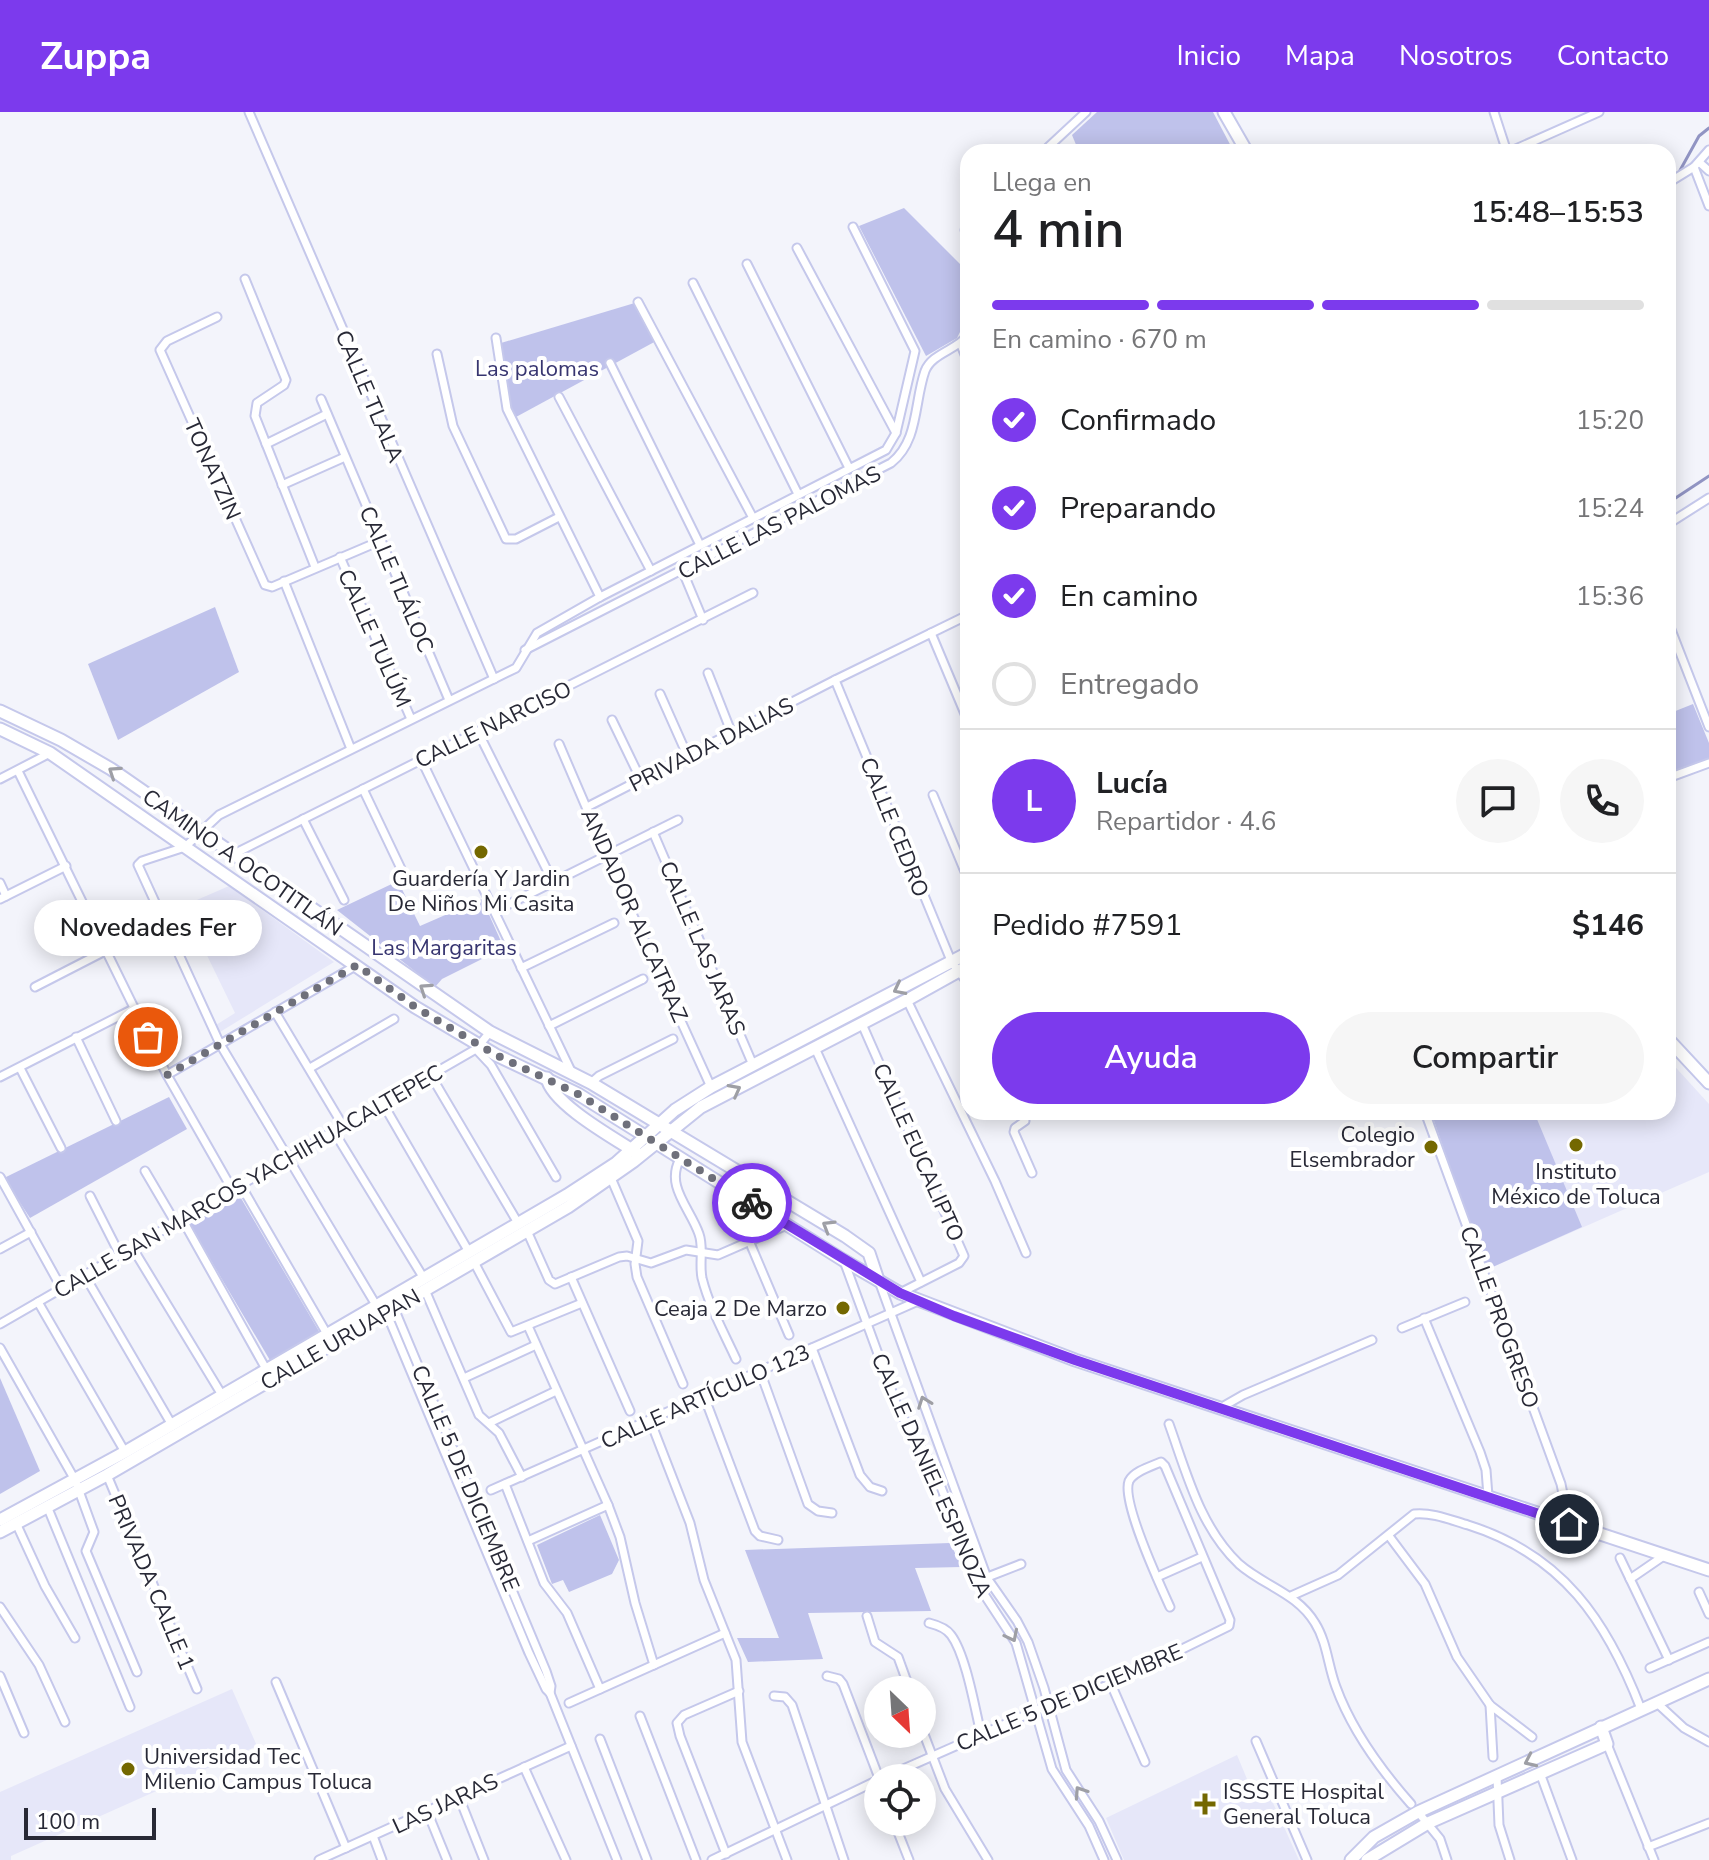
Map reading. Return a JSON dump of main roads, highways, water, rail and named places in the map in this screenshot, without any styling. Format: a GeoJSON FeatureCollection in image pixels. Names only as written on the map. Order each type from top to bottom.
{"type":"FeatureCollection","features":[{"type":"Feature","properties":{"kind":"main road"},"geometry":{"type":"LineString","coordinates":[[1224,112],[1242,144]]}},
{"type":"Feature","properties":{"kind":"main road","name":"CAMINO A OCOTITLÁN"},"geometry":{"type":"LineString","coordinates":[[0,711],[85,753],[490,1032],[591,1083],[867,1251],[878,1280]]}},
{"type":"Feature","properties":{"kind":"main road","name":"CAMINO A OCOTITLÁN"},"geometry":{"type":"LineString","coordinates":[[0,729],[50,753],[415,1007],[478,1047],[547,1078],[652,1139],[900,1293],[1075,1360],[1709,1570]]}},
{"type":"Feature","properties":{"kind":"main road","name":"CALLE URUAPAN"},"geometry":{"type":"LineString","coordinates":[[0,1520],[77,1485],[107,1475],[424,1283],[611,1178],[652,1139],[670,1132],[701,1107],[907,1000],[960,967]]}},
{"type":"Feature","properties":{"kind":"main road","name":"CALLE URUAPAN"},"geometry":{"type":"LineString","coordinates":[[652,1139],[658,1125],[711,1087],[960,967]]}},
{"type":"Feature","properties":{"kind":"main road"},"geometry":{"type":"LineString","coordinates":[[1676,1048],[1709,1083]]}},
{"type":"Feature","properties":{"kind":"main road"},"geometry":{"type":"LineString","coordinates":[[547,1078],[550,1087],[563,1102],[637,1152]]}},
{"type":"Feature","properties":{"kind":"main road","name":"CALLE URUAPAN"},"geometry":{"type":"LineString","coordinates":[[522,1227],[637,1152]]}},
{"type":"Feature","properties":{"kind":"main road","name":"CALLE URUAPAN"},"geometry":{"type":"LineString","coordinates":[[0,1532],[47,1506],[125,1452],[266,1369],[327,1334],[385,1308],[424,1283]]}},
{"type":"Feature","properties":{"kind":"main road"},"geometry":{"type":"LineString","coordinates":[[1355,1859],[1374,1837],[1415,1808],[1497,1777],[1709,1679]]}},
{"type":"Feature","properties":{"kind":"main road"},"geometry":{"type":"LineString","coordinates":[[1367,1860],[1428,1823],[1607,1744],[1601,1727]]}},
{"type":"Feature","properties":{"kind":"waterway"},"geometry":{"type":"LineString","coordinates":[[1678,174],[1699,136],[1709,128]]}},
{"type":"Feature","properties":{"kind":"waterway"},"geometry":{"type":"LineString","coordinates":[[1676,498],[1709,476]]}},
{"type":"Feature","properties":{"kind":"waterway"},"geometry":{"type":"LineString","coordinates":[[790,1052],[880,1008]]}},
{"type":"Feature","properties":{"kind":"place","name":"Guardería Y Jardin De Niños Mi Casita"},"geometry":{"type":"Point","coordinates":[481,852]}},
{"type":"Feature","properties":{"kind":"place","name":"Novedades Fer"},"geometry":{"type":"Point","coordinates":[148,1037]}},
{"type":"Feature","properties":{"kind":"place","name":"Instituto México de Toluca"},"geometry":{"type":"Point","coordinates":[1576,1145]}},
{"type":"Feature","properties":{"kind":"place","name":"Colegio Elsembrador"},"geometry":{"type":"Point","coordinates":[1431,1147]}},
{"type":"Feature","properties":{"kind":"place","name":"Ceaja 2 De Marzo"},"geometry":{"type":"Point","coordinates":[843,1308]}},
{"type":"Feature","properties":{"kind":"place","name":"Universidad Tec Milenio Campus Toluca"},"geometry":{"type":"Point","coordinates":[128,1769]}},
{"type":"Feature","properties":{"kind":"place","name":"ISSSTE Hospital General Toluca"},"geometry":{"type":"Point","coordinates":[1205,1804]}},
{"type":"Feature","properties":{"kind":"park label","name":"Las palomas"},"geometry":{"type":"Point","coordinates":[537,368]}},
{"type":"Feature","properties":{"kind":"park label","name":"Las Margaritas"},"geometry":{"type":"Point","coordinates":[444,947]}}]}
